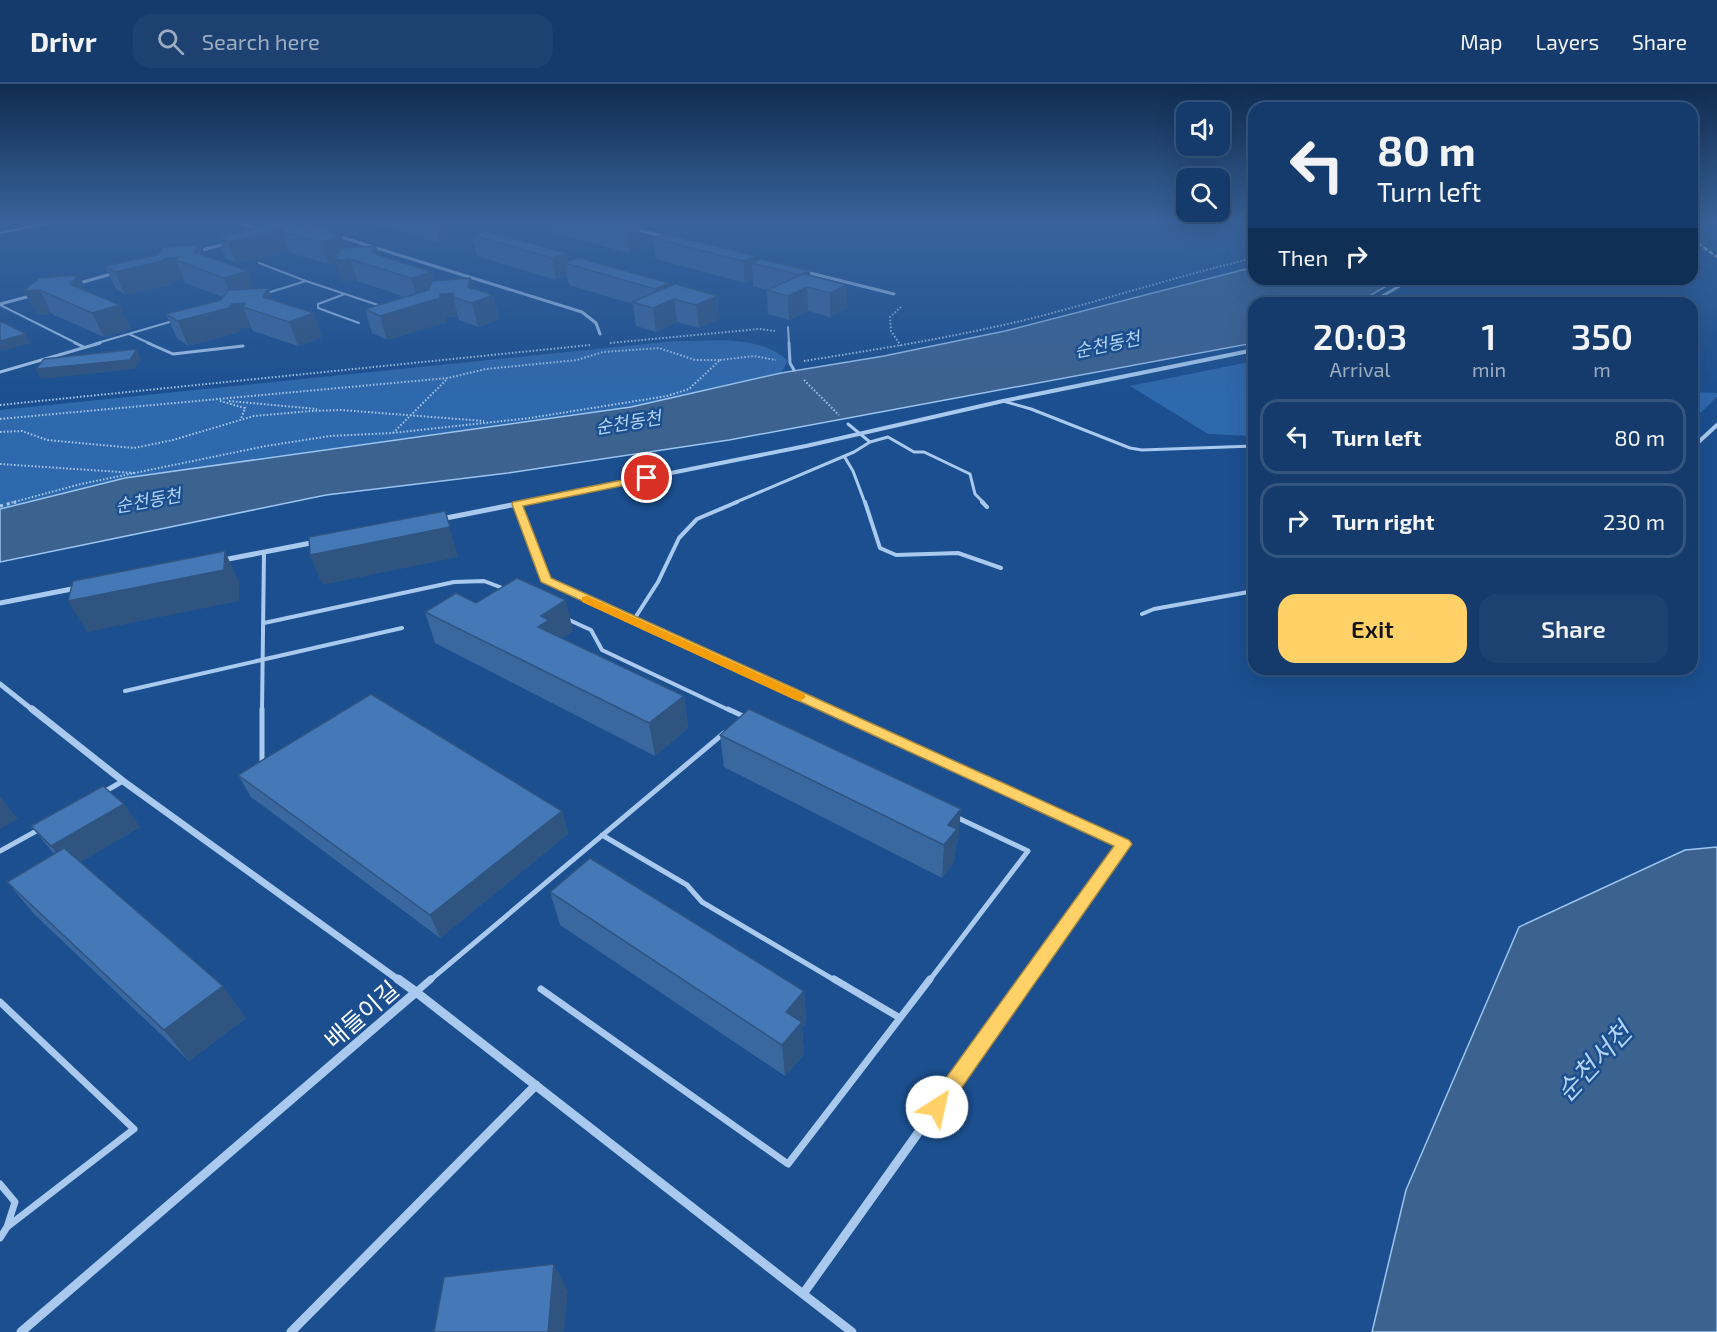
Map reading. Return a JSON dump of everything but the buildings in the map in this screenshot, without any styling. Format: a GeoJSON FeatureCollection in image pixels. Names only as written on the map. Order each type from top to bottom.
{"type":"FeatureCollection","features":[{"type":"Feature","properties":{"kind":"street"},"geometry":{"type":"LineString","coordinates":[[68,286],[93,279]]}},
{"type":"Feature","properties":{"kind":"street"},"geometry":{"type":"LineString","coordinates":[[478,279],[582,312],[596,323],[600,334]]}},
{"type":"Feature","properties":{"kind":"street"},"geometry":{"type":"LineString","coordinates":[[834,279],[894,294]]}},
{"type":"Feature","properties":{"kind":"street"},"geometry":{"type":"LineString","coordinates":[[1381,297],[1402,285]]}},
{"type":"Feature","properties":{"kind":"street"},"geometry":{"type":"LineString","coordinates":[[0,304],[45,292]]}},
{"type":"Feature","properties":{"kind":"street"},"geometry":{"type":"LineString","coordinates":[[437,519],[795,448],[1003,401],[1248,351]]}},
{"type":"Feature","properties":{"kind":"street"},"geometry":{"type":"LineString","coordinates":[[1698,442],[1717,425]]}},
{"type":"Feature","properties":{"kind":"street"},"geometry":{"type":"LineString","coordinates":[[517,504],[546,580],[1124,844],[803,1294]]}},
{"type":"Feature","properties":{"kind":"street"},"geometry":{"type":"LineString","coordinates":[[218,561],[322,541]]}},
{"type":"Feature","properties":{"kind":"street"},"geometry":{"type":"LineString","coordinates":[[0,603],[80,588]]}},
{"type":"Feature","properties":{"kind":"street","name":"배들이길"},"geometry":{"type":"LineString","coordinates":[[0,684],[123,781],[416,992],[21,1332]]}},
{"type":"Feature","properties":{"kind":"street"},"geometry":{"type":"LineString","coordinates":[[416,992],[852,1332]]}},
{"type":"Feature","properties":{"kind":"street"},"geometry":{"type":"LineString","coordinates":[[291,1332],[536,1085]]}},
{"type":"Feature","properties":{"kind":"lane"},"geometry":{"type":"LineString","coordinates":[[301,279],[386,308]]}},
{"type":"Feature","properties":{"kind":"lane"},"geometry":{"type":"LineString","coordinates":[[261,295],[306,281]]}},
{"type":"Feature","properties":{"kind":"lane"},"geometry":{"type":"LineString","coordinates":[[345,294],[318,304],[318,308],[359,323]]}},
{"type":"Feature","properties":{"kind":"lane"},"geometry":{"type":"LineString","coordinates":[[0,304],[84,347]]}},
{"type":"Feature","properties":{"kind":"lane"},"geometry":{"type":"LineString","coordinates":[[0,372],[183,318]]}},
{"type":"Feature","properties":{"kind":"lane"},"geometry":{"type":"LineString","coordinates":[[788,327],[790,363],[794,370]]}},
{"type":"Feature","properties":{"kind":"lane"},"geometry":{"type":"LineString","coordinates":[[129,334],[173,354],[243,346]]}},
{"type":"Feature","properties":{"kind":"lane"},"geometry":{"type":"LineString","coordinates":[[1003,401],[1031,409],[1136,449],[1194,449],[1232,445],[1248,446]]}},
{"type":"Feature","properties":{"kind":"lane"},"geometry":{"type":"LineString","coordinates":[[848,424],[870,441]]}},
{"type":"Feature","properties":{"kind":"lane"},"geometry":{"type":"LineString","coordinates":[[633,621],[658,582],[679,538],[698,519],[844,456],[870,441],[888,437],[914,452],[924,452],[970,474],[975,494],[987,507]]}},
{"type":"Feature","properties":{"kind":"lane"},"geometry":{"type":"LineString","coordinates":[[844,456],[854,471],[872,521],[876,542],[880,548],[896,555],[958,553],[1001,568]]}},
{"type":"Feature","properties":{"kind":"lane"},"geometry":{"type":"LineString","coordinates":[[264,552],[262,761],[271,767]]}},
{"type":"Feature","properties":{"kind":"lane"},"geometry":{"type":"LineString","coordinates":[[264,623],[454,582],[484,581],[511,592]]}},
{"type":"Feature","properties":{"kind":"lane"},"geometry":{"type":"LineString","coordinates":[[1142,614],[1154,609],[1248,592]]}},
{"type":"Feature","properties":{"kind":"lane"},"geometry":{"type":"LineString","coordinates":[[561,616],[591,630],[602,650],[753,722]]}},
{"type":"Feature","properties":{"kind":"lane"},"geometry":{"type":"LineString","coordinates":[[125,691],[402,628]]}},
{"type":"Feature","properties":{"kind":"lane"},"geometry":{"type":"LineString","coordinates":[[734,724],[743,716]]}},
{"type":"Feature","properties":{"kind":"lane"},"geometry":{"type":"LineString","coordinates":[[416,992],[725,731]]}},
{"type":"Feature","properties":{"kind":"lane"},"geometry":{"type":"LineString","coordinates":[[102,793],[123,781]]}},
{"type":"Feature","properties":{"kind":"lane"},"geometry":{"type":"LineString","coordinates":[[541,989],[788,1164],[1028,851],[954,816]]}},
{"type":"Feature","properties":{"kind":"lane"},"geometry":{"type":"LineString","coordinates":[[0,851],[51,822]]}},
{"type":"Feature","properties":{"kind":"lane"},"geometry":{"type":"LineString","coordinates":[[602,835],[687,885],[702,902],[900,1018]]}},
{"type":"Feature","properties":{"kind":"lane"},"geometry":{"type":"LineString","coordinates":[[0,1002],[134,1129],[7,1227]]}},
{"type":"Feature","properties":{"kind":"lane"},"geometry":{"type":"LineString","coordinates":[[0,1184],[15,1202],[7,1227],[0,1238]]}},
{"type":"Feature","properties":{"kind":"path"},"geometry":{"type":"LineString","coordinates":[[0,419],[216,400],[308,389],[448,378],[486,369],[577,360],[603,352],[658,348],[695,360],[754,356],[790,363],[902,346],[1027,319],[1143,289],[1171,279]]}},
{"type":"Feature","properties":{"kind":"path"},"geometry":{"type":"LineString","coordinates":[[894,294],[909,300],[890,316],[891,331],[902,346]]}},
{"type":"Feature","properties":{"kind":"path"},"geometry":{"type":"LineString","coordinates":[[0,405],[759,329],[789,332]]}},
{"type":"Feature","properties":{"kind":"path"},"geometry":{"type":"LineString","coordinates":[[0,506],[81,484],[266,446],[330,436],[392,433],[497,422],[667,396],[689,389],[720,360]]}},
{"type":"Feature","properties":{"kind":"path"},"geometry":{"type":"LineString","coordinates":[[794,370],[848,424]]}},
{"type":"Feature","properties":{"kind":"path"},"geometry":{"type":"LineString","coordinates":[[392,433],[448,378]]}},
{"type":"Feature","properties":{"kind":"path"},"geometry":{"type":"LineString","coordinates":[[216,400],[409,417],[497,422]]}},
{"type":"Feature","properties":{"kind":"path"},"geometry":{"type":"LineString","coordinates":[[216,400],[244,408],[241,420]]}},
{"type":"Feature","properties":{"kind":"path"},"geometry":{"type":"LineString","coordinates":[[0,432],[22,431],[47,440],[134,448],[173,440],[241,420],[310,411],[341,411]]}},
{"type":"Feature","properties":{"kind":"path"},"geometry":{"type":"LineString","coordinates":[[1,464],[142,473]]}},
{"type":"Feature","properties":{"kind":"shaded area"},"geometry":{"type":"Polygon","coordinates":[[[720,340],[750,343],[776,352],[788,361],[781,373],[631,407],[125,478],[0,509],[0,410],[675,341],[720,340]]]}},
{"type":"Feature","properties":{"kind":"shaded area"},"geometry":{"type":"Polygon","coordinates":[[[1248,362],[1248,436],[1208,434],[1130,386],[1248,362]]]}},
{"type":"Feature","properties":{"kind":"shaded area"},"geometry":{"type":"Polygon","coordinates":[[[1698,392],[1717,393],[1717,397],[1698,415],[1698,392]]]}},
{"type":"Feature","properties":{"kind":"water","name":"순천동천"},"geometry":{"type":"Polygon","coordinates":[[[1206,279],[1248,279],[1248,285],[1388,285],[1368,297],[1248,297],[1248,344],[729,440],[508,473],[326,495],[0,562],[0,509],[125,478],[631,407],[781,373],[884,356],[1005,331],[1206,279]]]}},
{"type":"Feature","properties":{"kind":"water","name":"순천서천"},"geometry":{"type":"Polygon","coordinates":[[[1717,847],[1717,1332],[1372,1332],[1406,1190],[1519,927],[1685,850],[1717,847]]]}},
{"type":"Feature","properties":{"kind":"slow traffic"},"geometry":{"type":"LineString","coordinates":[[587,599],[800,697]]}},
{"type":"Feature","properties":{"kind":"route"},"geometry":{"type":"LineString","coordinates":[[647,478],[517,504],[546,580],[1124,844],[937,1107]]}}]}
